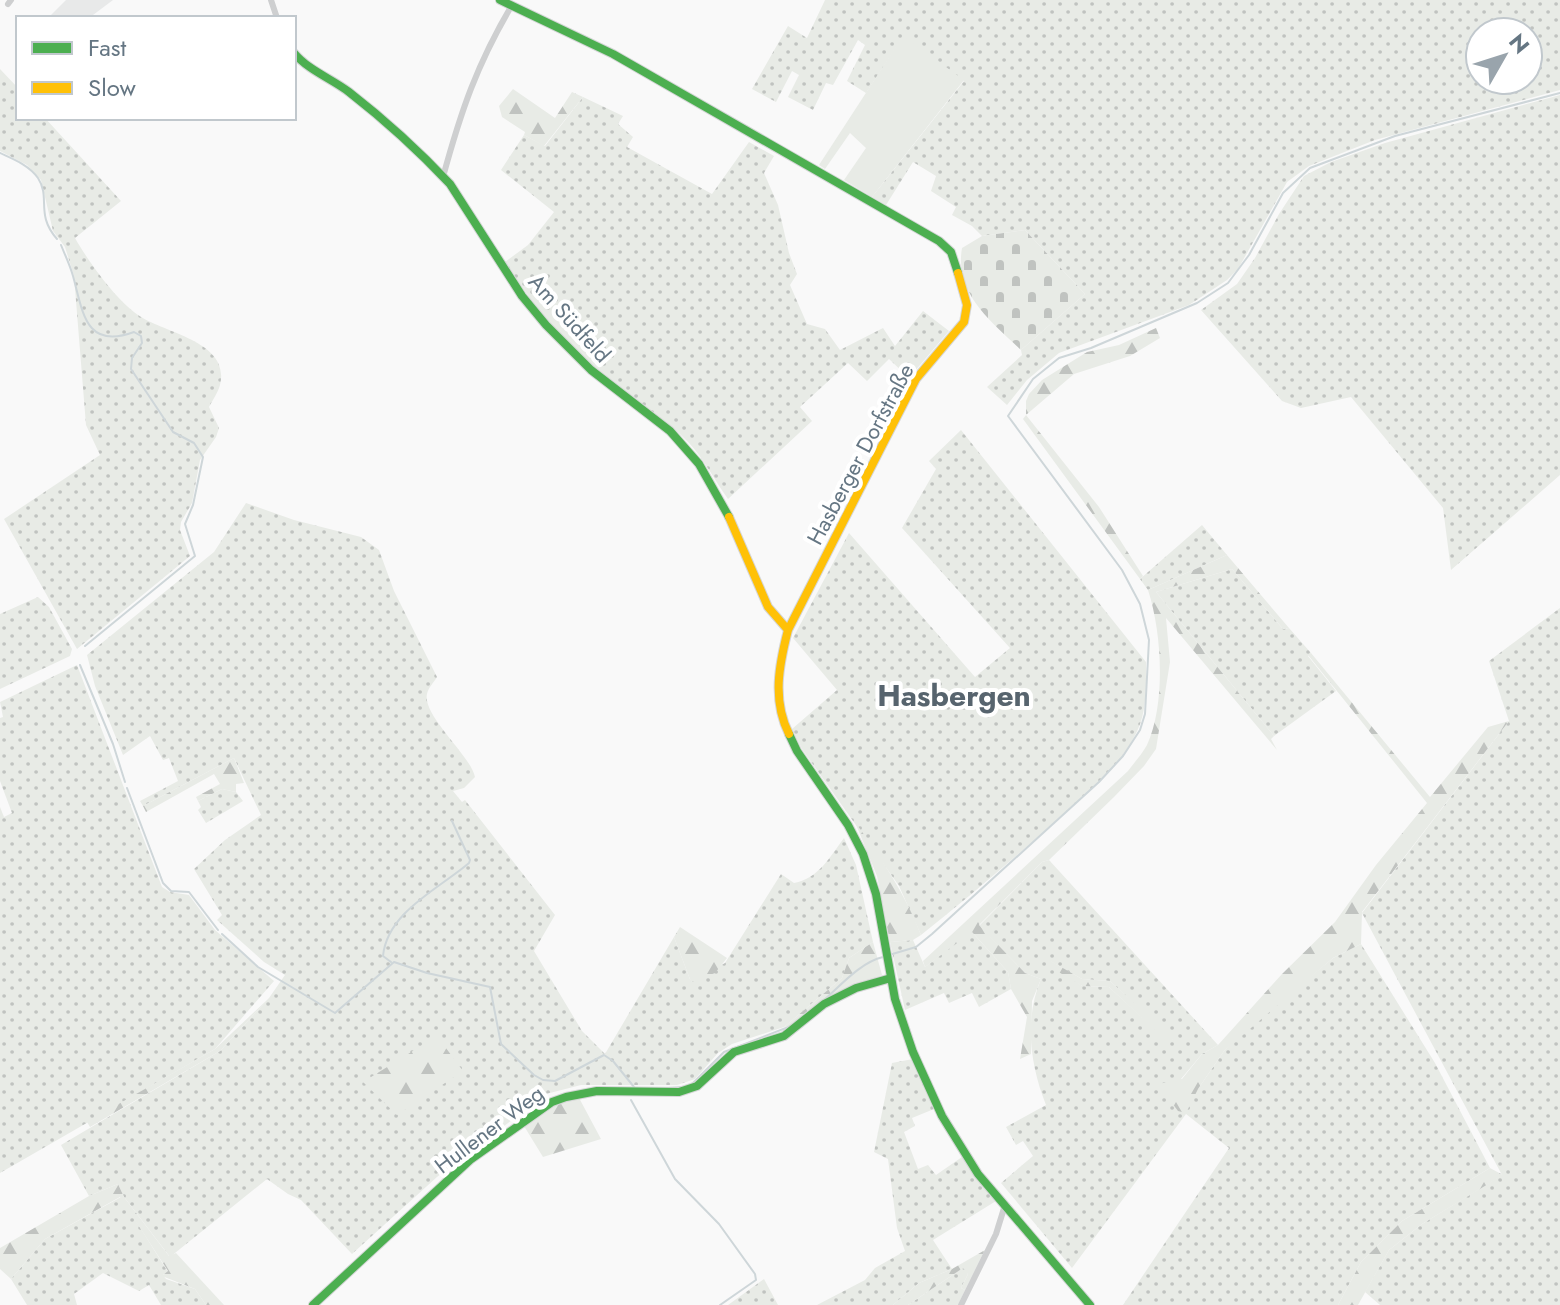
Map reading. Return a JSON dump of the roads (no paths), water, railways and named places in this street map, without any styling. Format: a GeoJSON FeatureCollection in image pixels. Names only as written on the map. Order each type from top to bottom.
{"type":"FeatureCollection","features":[{"type":"Feature","properties":{"kind":"street","name":"Hasberger Dorfstraße"},"geometry":{"type":"LineString","coordinates":[[500,0],[660,78],[843,189],[939,241],[951,252],[967,305],[964,322],[916,379],[788,630],[779,659],[778,697],[789,738],[850,830],[870,871],[901,1020],[949,1129],[969,1161],[1090,1305]]}},
{"type":"Feature","properties":{"kind":"street"},"geometry":{"type":"LineString","coordinates":[[443,177],[472,81],[512,5]]}},
{"type":"Feature","properties":{"kind":"street","name":"Am Südfeld"},"geometry":{"type":"LineString","coordinates":[[296,56],[354,97],[443,177],[522,296],[546,325],[591,370],[670,431],[699,464],[725,508],[768,607],[788,630]]}},
{"type":"Feature","properties":{"kind":"street","name":"Hullener Weg"},"geometry":{"type":"LineString","coordinates":[[313,1305],[470,1160],[552,1102],[581,1093],[688,1090],[697,1086],[734,1052],[784,1036],[824,1004],[856,988],[891,978]]}},
{"type":"Feature","properties":{"kind":"street"},"geometry":{"type":"LineString","coordinates":[[961,1305],[996,1234],[1005,1205]]}},
{"type":"Feature","properties":{"kind":"waterway"},"geometry":{"type":"LineString","coordinates":[[889,955],[916,947],[932,934],[1099,782],[1123,756],[1140,730],[1145,714],[1149,640],[1140,604],[1122,570],[1008,416],[1033,379],[1059,358],[1091,348],[1197,303],[1228,283],[1249,255],[1283,193],[1310,168],[1395,136],[1560,93]]}},
{"type":"Feature","properties":{"kind":"waterway"},"geometry":{"type":"LineString","coordinates":[[0,153],[25,166],[38,178],[42,185],[47,222],[57,239]]}},
{"type":"Feature","properties":{"kind":"waterway"},"geometry":{"type":"LineString","coordinates":[[61,245],[89,324],[105,336],[134,332],[141,336],[142,343],[132,358],[131,369],[173,432],[194,443],[203,457],[193,505],[185,524],[195,556],[85,646]]}},
{"type":"Feature","properties":{"kind":"waterway"},"geometry":{"type":"LineString","coordinates":[[80,665],[113,744],[125,782]]}},
{"type":"Feature","properties":{"kind":"waterway"},"geometry":{"type":"LineString","coordinates":[[127,788],[163,883],[171,891],[189,892],[218,930]]}},
{"type":"Feature","properties":{"kind":"waterway"},"geometry":{"type":"LineString","coordinates":[[391,962],[383,956],[394,926],[417,902],[469,863],[452,821]]}},
{"type":"Feature","properties":{"kind":"waterway"},"geometry":{"type":"LineString","coordinates":[[222,934],[258,967],[335,1013],[394,962],[490,987],[501,1044],[534,1075],[555,1081],[604,1055],[613,1061],[634,1087]]}},
{"type":"Feature","properties":{"kind":"waterway"},"geometry":{"type":"LineString","coordinates":[[824,1000],[859,969],[883,957]]}},
{"type":"Feature","properties":{"kind":"waterway"},"geometry":{"type":"LineString","coordinates":[[692,1084],[724,1052],[791,1026]]}},
{"type":"Feature","properties":{"kind":"waterway"},"geometry":{"type":"LineString","coordinates":[[668,1088],[682,1087]]}},
{"type":"Feature","properties":{"kind":"waterway"},"geometry":{"type":"LineString","coordinates":[[631,1100],[675,1179],[719,1224],[755,1274],[756,1280],[720,1305]]}},
{"type":"Feature","properties":{"kind":"district","name":"Hasbergen"},"geometry":{"type":"Point","coordinates":[954,696]}}]}
